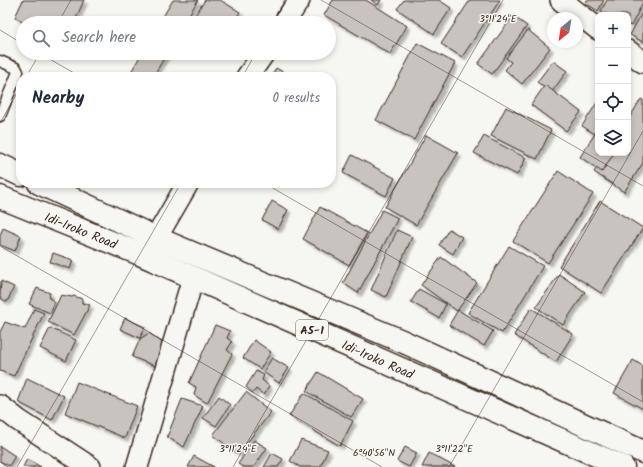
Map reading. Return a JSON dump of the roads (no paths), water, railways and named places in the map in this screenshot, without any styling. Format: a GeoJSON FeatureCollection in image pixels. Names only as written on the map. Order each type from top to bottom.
{"type":"FeatureCollection","features":[{"type":"Feature","properties":{"kind":"highway"},"geometry":{"type":"LineString","coordinates":[[0,165],[16,173]]}},
{"type":"Feature","properties":{"kind":"highway","name":"A5-1"},"geometry":{"type":"LineString","coordinates":[[50,188],[156,238],[404,342],[643,452]]}},
{"type":"Feature","properties":{"kind":"highway","name":"Idi-Iroko Road"},"geometry":{"type":"LineString","coordinates":[[0,197],[193,278],[623,467]]}},
{"type":"Feature","properties":{"kind":"street"},"geometry":{"type":"LineString","coordinates":[[289,16],[300,0]]}},
{"type":"Feature","properties":{"kind":"street"},"geometry":{"type":"LineString","coordinates":[[561,0],[595,27]]}},
{"type":"Feature","properties":{"kind":"street"},"geometry":{"type":"LineString","coordinates":[[631,53],[643,62]]}},
{"type":"Feature","properties":{"kind":"street"},"geometry":{"type":"LineString","coordinates":[[251,72],[259,60]]}},
{"type":"Feature","properties":{"kind":"street"},"geometry":{"type":"LineString","coordinates":[[156,238],[185,188]]}},
{"type":"Feature","properties":{"kind":"street"},"geometry":{"type":"LineString","coordinates":[[137,467],[193,278]]}},
{"type":"Feature","properties":{"kind":"street"},"geometry":{"type":"LineString","coordinates":[[0,406],[18,420],[90,467]]}},
{"type":"Feature","properties":{"kind":"lane"},"geometry":{"type":"LineString","coordinates":[[0,61],[16,68],[18,72]]}},
{"type":"Feature","properties":{"kind":"lane"},"geometry":{"type":"LineString","coordinates":[[0,116],[16,81]]}}]}
